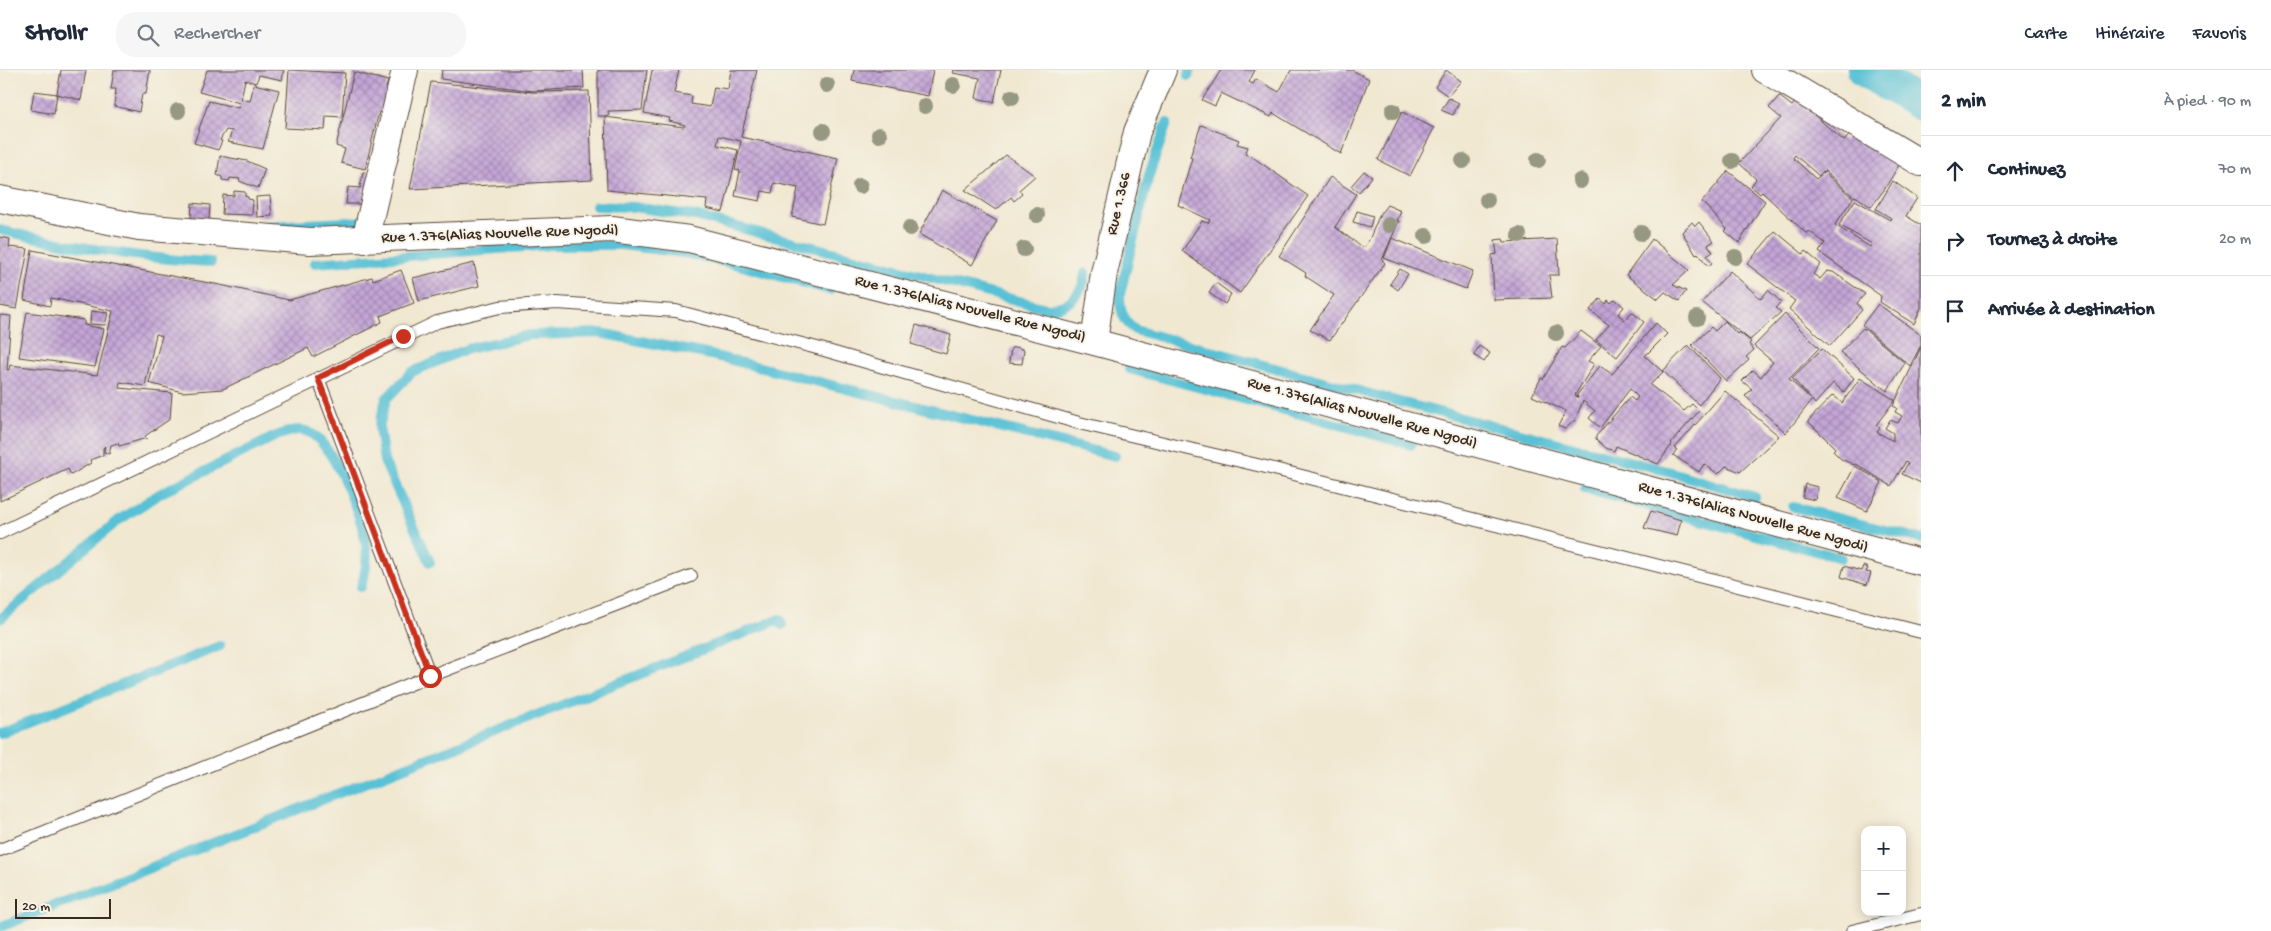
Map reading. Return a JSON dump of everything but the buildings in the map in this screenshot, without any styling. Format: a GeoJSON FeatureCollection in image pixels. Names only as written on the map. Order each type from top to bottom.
{"type":"FeatureCollection","features":[{"type":"Feature","properties":{"kind":"street"},"geometry":{"type":"LineString","coordinates":[[365,240],[405,70]]}},
{"type":"Feature","properties":{"kind":"street","name":"Rue 1.366"},"geometry":{"type":"LineString","coordinates":[[1094,342],[1104,273],[1137,132],[1163,70]]}},
{"type":"Feature","properties":{"kind":"street"},"geometry":{"type":"LineString","coordinates":[[1765,70],[1921,163]]}},
{"type":"Feature","properties":{"kind":"street","name":"Rue 1.376(Alias Nouvelle Rue Ngodi)"},"geometry":{"type":"LineString","coordinates":[[0,199],[139,227],[310,242],[612,229],[689,239],[1094,342],[1921,562]]}},
{"type":"Feature","properties":{"kind":"lane"},"geometry":{"type":"LineString","coordinates":[[0,533],[437,322],[500,307],[557,303],[676,311],[817,348],[1079,423],[1270,468],[1921,632]]}},
{"type":"Feature","properties":{"kind":"lane"},"geometry":{"type":"LineString","coordinates":[[318,378],[430,676]]}},
{"type":"Feature","properties":{"kind":"lane"},"geometry":{"type":"LineString","coordinates":[[0,850],[430,676],[691,576]]}},
{"type":"Feature","properties":{"kind":"lane"},"geometry":{"type":"LineString","coordinates":[[1852,931],[1921,914]]}},
{"type":"Feature","properties":{"kind":"waterway"},"geometry":{"type":"LineString","coordinates":[[1188,76],[1191,70]]}},
{"type":"Feature","properties":{"kind":"waterway"},"geometry":{"type":"LineString","coordinates":[[1864,70],[1921,104]]}},
{"type":"Feature","properties":{"kind":"waterway"},"geometry":{"type":"LineString","coordinates":[[1167,123],[1149,175],[1120,294],[1123,314],[1127,322],[1135,330],[1396,401],[1671,472],[1755,497]]}},
{"type":"Feature","properties":{"kind":"waterway"},"geometry":{"type":"LineString","coordinates":[[596,206],[634,207],[695,216],[1046,308],[1061,306],[1073,299],[1078,294],[1084,281],[1085,273]]}},
{"type":"Feature","properties":{"kind":"waterway"},"geometry":{"type":"LineString","coordinates":[[266,226],[369,221]]}},
{"type":"Feature","properties":{"kind":"waterway"},"geometry":{"type":"LineString","coordinates":[[0,230],[105,251],[211,262]]}},
{"type":"Feature","properties":{"kind":"waterway"},"geometry":{"type":"LineString","coordinates":[[315,263],[551,245],[622,245],[685,253],[731,263],[830,290]]}},
{"type":"Feature","properties":{"kind":"waterway"},"geometry":{"type":"LineString","coordinates":[[430,562],[384,461],[379,427],[386,399],[412,372],[467,349],[530,335],[600,333],[711,355],[1115,456]]}},
{"type":"Feature","properties":{"kind":"waterway"},"geometry":{"type":"LineString","coordinates":[[1129,369],[1411,445]]}},
{"type":"Feature","properties":{"kind":"waterway"},"geometry":{"type":"LineString","coordinates":[[0,619],[119,520],[161,493],[276,436],[298,430],[312,434],[321,442],[330,454],[354,503],[360,519],[367,551],[366,567],[361,587]]}},
{"type":"Feature","properties":{"kind":"waterway"},"geometry":{"type":"LineString","coordinates":[[1585,489],[1841,558]]}},
{"type":"Feature","properties":{"kind":"waterway"},"geometry":{"type":"LineString","coordinates":[[1793,507],[1921,539]]}},
{"type":"Feature","properties":{"kind":"waterway"},"geometry":{"type":"LineString","coordinates":[[0,927],[780,619],[782,625]]}},
{"type":"Feature","properties":{"kind":"waterway"},"geometry":{"type":"LineString","coordinates":[[0,733],[220,646]]}},
{"type":"Feature","properties":{"kind":"route"},"geometry":{"type":"LineString","coordinates":[[403,336],[318,378],[430,676]]}}]}
